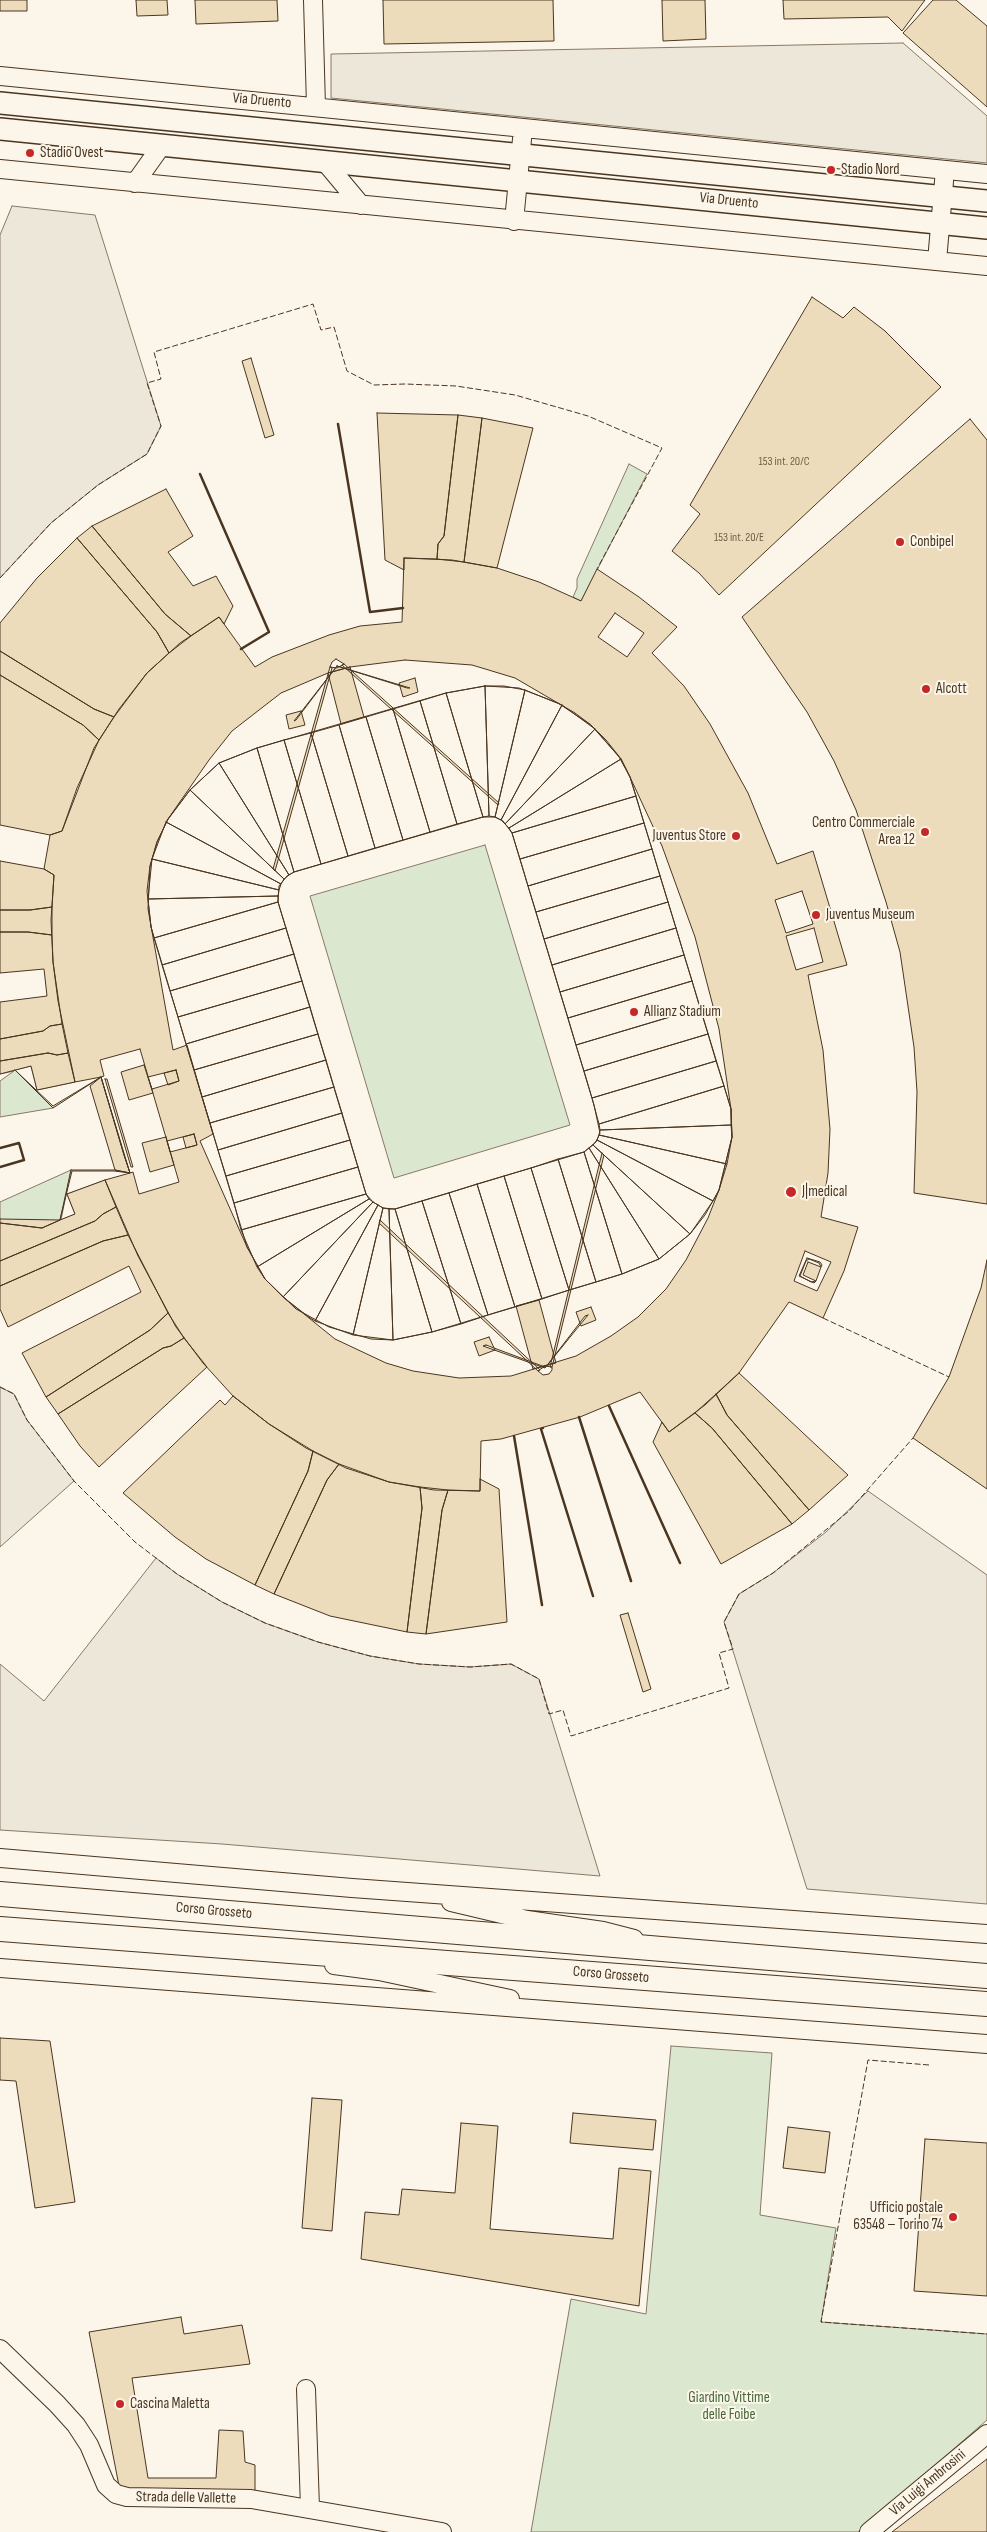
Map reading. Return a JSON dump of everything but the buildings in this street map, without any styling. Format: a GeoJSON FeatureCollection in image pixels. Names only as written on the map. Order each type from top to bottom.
{"type":"FeatureCollection","features":[{"type":"Feature","properties":{"kind":"main road","name":"Corso Grosseto"},"geometry":{"type":"LineString","coordinates":[[0,1894],[987,1976]]}},
{"type":"Feature","properties":{"kind":"main road","name":"Corso Grosseto"},"geometry":{"type":"LineString","coordinates":[[0,1929],[987,2004]]}},
{"type":"Feature","properties":{"kind":"street"},"geometry":{"type":"LineString","coordinates":[[313,0],[316,106]]}},
{"type":"Feature","properties":{"kind":"street","name":"Via Druento"},"geometry":{"type":"LineString","coordinates":[[0,76],[987,174]]}},
{"type":"Feature","properties":{"kind":"street","name":"Via Druento"},"geometry":{"type":"LineString","coordinates":[[0,103],[987,201]]}},
{"type":"Feature","properties":{"kind":"street","name":"Via Druento"},"geometry":{"type":"LineString","coordinates":[[0,129],[987,228]]}},
{"type":"Feature","properties":{"kind":"street"},"geometry":{"type":"LineString","coordinates":[[514,221],[523,129]]}},
{"type":"Feature","properties":{"kind":"street"},"geometry":{"type":"LineString","coordinates":[[135,183],[162,145]]}},
{"type":"Feature","properties":{"kind":"street"},"geometry":{"type":"LineString","coordinates":[[325,162],[361,205]]}},
{"type":"Feature","properties":{"kind":"street"},"geometry":{"type":"LineString","coordinates":[[0,169],[987,266]]}},
{"type":"Feature","properties":{"kind":"street"},"geometry":{"type":"LineString","coordinates":[[936,261],[945,170]]}},
{"type":"Feature","properties":{"kind":"street","name":"Corso Grosseto"},"geometry":{"type":"LineString","coordinates":[[0,1858],[410,1892],[987,1934]]}},
{"type":"Feature","properties":{"kind":"street","name":"Corso Grosseto"},"geometry":{"type":"LineString","coordinates":[[410,1892],[526,1920],[603,1931],[668,1948]]}},
{"type":"Feature","properties":{"kind":"street","name":"Corso Grosseto"},"geometry":{"type":"LineString","coordinates":[[236,1946],[488,1993],[546,2010]]}},
{"type":"Feature","properties":{"kind":"street","name":"Corso Grosseto"},"geometry":{"type":"LineString","coordinates":[[0,1968],[987,2044]]}},
{"type":"Feature","properties":{"kind":"street","name":"Strada delle Vallette"},"geometry":{"type":"LineString","coordinates":[[0,2349],[76,2425],[89,2445],[106,2485],[116,2494],[126,2497],[251,2499],[442,2532]]}},
{"type":"Feature","properties":{"kind":"street"},"geometry":{"type":"LineString","coordinates":[[306,2389],[310,2508]]}},
{"type":"Feature","properties":{"kind":"street","name":"Via Luigi Ambrosini"},"geometry":{"type":"LineString","coordinates":[[869,2532],[987,2434]]}},
{"type":"Feature","properties":{"kind":"green space"},"geometry":{"type":"Polygon","coordinates":[[[629,464],[647,474],[581,601],[573,597],[577,588],[577,579],[629,464]]]}},
{"type":"Feature","properties":{"kind":"green space"},"geometry":{"type":"Polygon","coordinates":[[[485,845],[570,1125],[394,1178],[310,896],[485,845]]]}},
{"type":"Feature","properties":{"kind":"green space"},"geometry":{"type":"Polygon","coordinates":[[[68,1053],[75,1082],[37,1090],[31,1066],[15,1070],[53,1108],[0,1117],[0,1081],[14,1071],[0,1074],[0,1061],[68,1053]]]}},
{"type":"Feature","properties":{"kind":"green space"},"geometry":{"type":"Polygon","coordinates":[[[71,1170],[61,1220],[75,1214],[67,1194],[105,1180],[116,1207],[95,1221],[0,1220],[0,1202],[71,1170]]]}},
{"type":"Feature","properties":{"kind":"green space","name":"Giardino Vittime delle Foibe"},"geometry":{"type":"Polygon","coordinates":[[[671,2046],[772,2053],[760,2215],[836,2228],[821,2322],[987,2334],[987,2420],[858,2532],[531,2532],[571,2299],[646,2314],[671,2046]]]}},
{"type":"Feature","properties":{"kind":"shaded area"},"geometry":{"type":"Polygon","coordinates":[[[903,43],[987,116],[987,163],[331,98],[331,54],[903,43]]]}},
{"type":"Feature","properties":{"kind":"shaded area"},"geometry":{"type":"Polygon","coordinates":[[[12,206],[95,215],[161,426],[147,454],[98,485],[51,523],[0,578],[0,235],[12,206]]]}},
{"type":"Feature","properties":{"kind":"shaded area"},"geometry":{"type":"Polygon","coordinates":[[[0,1387],[14,1394],[27,1420],[74,1481],[0,1547],[0,1387]]]}},
{"type":"Feature","properties":{"kind":"shaded area"},"geometry":{"type":"Polygon","coordinates":[[[868,1491],[987,1575],[987,1904],[807,1889],[724,1622],[739,1594],[773,1573],[826,1532],[868,1491]]]}},
{"type":"Feature","properties":{"kind":"shaded area"},"geometry":{"type":"Polygon","coordinates":[[[156,1558],[177,1574],[222,1602],[265,1623],[318,1642],[370,1656],[419,1664],[470,1667],[511,1664],[539,1679],[600,1876],[222,1844],[0,1830],[0,1664],[44,1701],[156,1558]]]}},
{"type":"Feature","properties":{"kind":"fence"},"geometry":{"type":"LineString","coordinates":[[0,578],[51,523],[98,485],[147,454],[161,426],[147,383],[161,379],[154,352],[313,304],[321,330],[334,327],[347,371],[374,385],[456,386],[515,395],[588,416],[662,448],[597,569]]}},
{"type":"Feature","properties":{"kind":"fence"},"geometry":{"type":"LineString","coordinates":[[823,1318],[949,1377]]}},
{"type":"Feature","properties":{"kind":"fence"},"geometry":{"type":"LineString","coordinates":[[0,1387],[14,1394],[27,1420],[74,1481],[135,1542],[177,1574],[222,1602],[265,1623],[318,1642],[370,1656],[419,1664],[470,1667],[511,1664],[539,1679],[549,1714],[563,1710],[571,1736],[729,1688],[719,1653],[733,1649],[724,1622],[739,1594],[773,1573],[849,1511],[913,1438]]}},
{"type":"Feature","properties":{"kind":"fence"},"geometry":{"type":"LineString","coordinates":[[929,2065],[868,2060],[821,2322],[987,2334]]}},
{"type":"Feature","properties":{"kind":"wall"},"geometry":{"type":"LineString","coordinates":[[338,424],[370,612],[403,608]]}},
{"type":"Feature","properties":{"kind":"wall"},"geometry":{"type":"LineString","coordinates":[[200,474],[269,632],[241,649]]}},
{"type":"Feature","properties":{"kind":"wall"},"geometry":{"type":"LineString","coordinates":[[0,1148],[19,1143],[24,1160],[0,1167]]}},
{"type":"Feature","properties":{"kind":"wall"},"geometry":{"type":"LineString","coordinates":[[609,1406],[680,1563]]}},
{"type":"Feature","properties":{"kind":"wall"},"geometry":{"type":"LineString","coordinates":[[579,1417],[631,1581]]}},
{"type":"Feature","properties":{"kind":"wall"},"geometry":{"type":"LineString","coordinates":[[543,1428],[541,1429],[593,1596]]}},
{"type":"Feature","properties":{"kind":"wall"},"geometry":{"type":"LineString","coordinates":[[514,1436],[542,1605]]}},
{"type":"Feature","properties":{"kind":"place","name":"Stadio Ovest"},"geometry":{"type":"Point","coordinates":[30,153]}},
{"type":"Feature","properties":{"kind":"place","name":"Stadio Nord"},"geometry":{"type":"Point","coordinates":[831,170]}},
{"type":"Feature","properties":{"kind":"place","name":"Conbipel"},"geometry":{"type":"Point","coordinates":[900,542]}},
{"type":"Feature","properties":{"kind":"place","name":"Alcott"},"geometry":{"type":"Point","coordinates":[926,689]}},
{"type":"Feature","properties":{"kind":"place","name":"Centro Commerciale Area 12"},"geometry":{"type":"Point","coordinates":[925,832]}},
{"type":"Feature","properties":{"kind":"place","name":"Juventus Store"},"geometry":{"type":"Point","coordinates":[736,836]}},
{"type":"Feature","properties":{"kind":"place","name":"Juventus Museum"},"geometry":{"type":"Point","coordinates":[816,915]}},
{"type":"Feature","properties":{"kind":"place","name":"Allianz Stadium"},"geometry":{"type":"Point","coordinates":[634,1012]}},
{"type":"Feature","properties":{"kind":"place","name":"J|medical"},"geometry":{"type":"Point","coordinates":[791,1192]}},
{"type":"Feature","properties":{"kind":"place","name":"Ufficio postale 63548 – Torino 74"},"geometry":{"type":"Point","coordinates":[953,2217]}},
{"type":"Feature","properties":{"kind":"place","name":"Cascina Maletta"},"geometry":{"type":"Point","coordinates":[120,2404]}}]}
